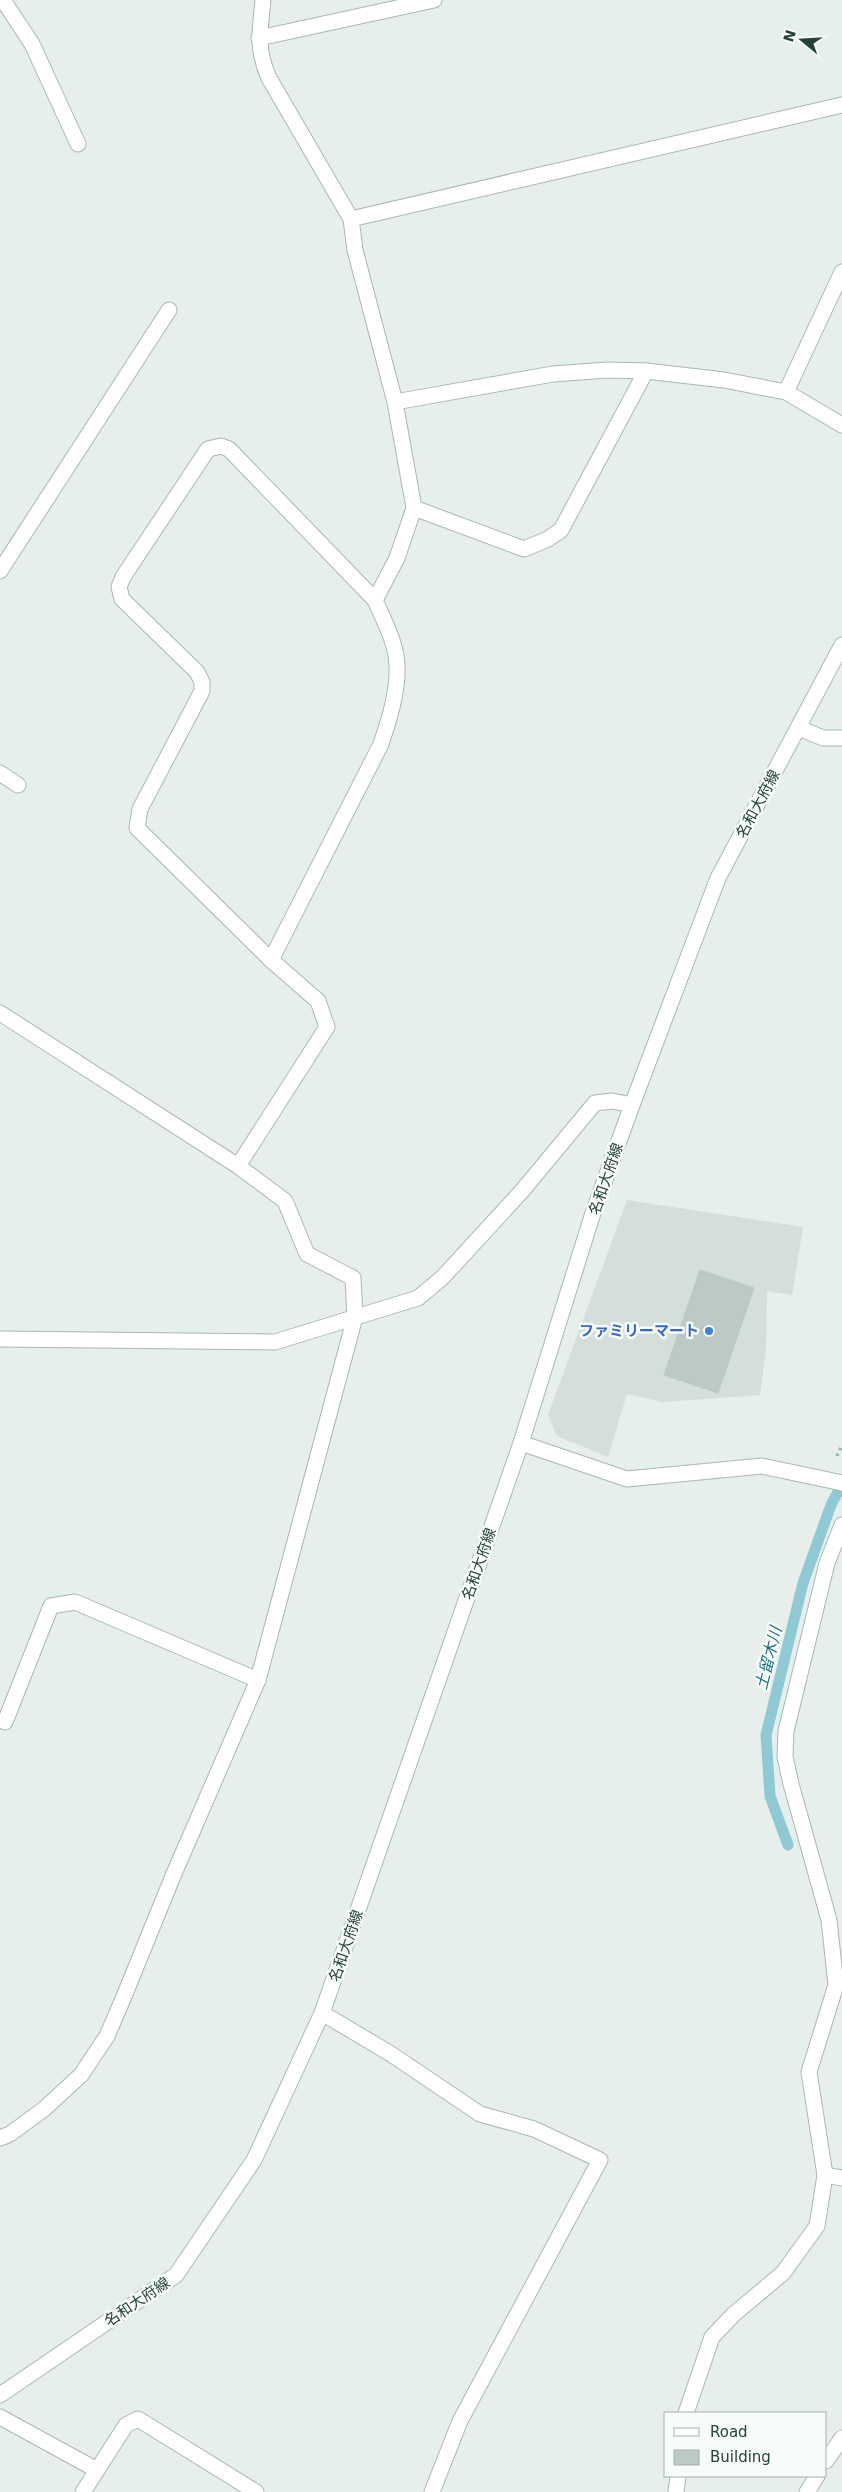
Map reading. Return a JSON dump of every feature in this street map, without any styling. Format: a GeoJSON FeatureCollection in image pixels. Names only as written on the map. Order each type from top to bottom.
{"type":"FeatureCollection","features":[{"type":"Feature","properties":{"kind":"street"},"geometry":{"type":"LineString","coordinates":[[3,0],[32,44],[78,144]]}},
{"type":"Feature","properties":{"kind":"street"},"geometry":{"type":"LineString","coordinates":[[264,0],[259,38],[261,59],[269,78],[351,218],[355,250],[395,402],[414,508],[397,558],[375,600]]}},
{"type":"Feature","properties":{"kind":"street"},"geometry":{"type":"LineString","coordinates":[[259,38],[434,0]]}},
{"type":"Feature","properties":{"kind":"street"},"geometry":{"type":"LineString","coordinates":[[351,218],[842,105]]}},
{"type":"Feature","properties":{"kind":"street"},"geometry":{"type":"LineString","coordinates":[[786,392],[842,272]]}},
{"type":"Feature","properties":{"kind":"street"},"geometry":{"type":"LineString","coordinates":[[0,571],[169,310]]}},
{"type":"Feature","properties":{"kind":"street"},"geometry":{"type":"LineString","coordinates":[[395,402],[554,374],[607,370],[646,371],[724,380],[786,392],[842,425]]}},
{"type":"Feature","properties":{"kind":"street"},"geometry":{"type":"LineString","coordinates":[[414,508],[524,549],[548,538],[561,530],[646,371]]}},
{"type":"Feature","properties":{"kind":"street"},"geometry":{"type":"LineString","coordinates":[[238,1166],[327,1027],[318,1001],[271,960],[137,828],[140,809],[202,691],[202,682],[197,672],[122,599],[118,587],[208,449],[221,446],[229,449],[375,600],[390,634],[397,666],[390,719],[382,744],[271,960]]}},
{"type":"Feature","properties":{"kind":"street","name":"名和大府線"},"geometry":{"type":"LineString","coordinates":[[0,2395],[176,2275],[254,2160],[322,2013],[521,1443],[592,1216],[718,878],[842,645]]}},
{"type":"Feature","properties":{"kind":"street"},"geometry":{"type":"LineString","coordinates":[[799,728],[823,738],[842,738]]}},
{"type":"Feature","properties":{"kind":"street"},"geometry":{"type":"LineString","coordinates":[[0,773],[18,785]]}},
{"type":"Feature","properties":{"kind":"street"},"geometry":{"type":"LineString","coordinates":[[0,1013],[238,1166],[285,1201],[307,1254],[353,1278],[355,1317],[258,1680],[172,1876],[107,2036],[81,2075],[44,2109],[0,2138]]}},
{"type":"Feature","properties":{"kind":"street"},"geometry":{"type":"LineString","coordinates":[[0,1339],[275,1342],[418,1298],[442,1278],[522,1191],[595,1103],[612,1101],[632,1105]]}},
{"type":"Feature","properties":{"kind":"street"},"geometry":{"type":"LineString","coordinates":[[521,1443],[627,1479],[762,1466],[835,1481]]}},
{"type":"Feature","properties":{"kind":"street"},"geometry":{"type":"LineString","coordinates":[[686,2412],[712,2338],[734,2314],[783,2273],[817,2226],[825,2175],[809,2072],[836,1985],[829,1920],[785,1757],[786,1731],[827,1563],[842,1524]]}},
{"type":"Feature","properties":{"kind":"street"},"geometry":{"type":"LineString","coordinates":[[5,1722],[51,1606],[75,1602],[258,1680]]}},
{"type":"Feature","properties":{"kind":"street"},"geometry":{"type":"LineString","coordinates":[[322,2013],[391,2054],[480,2114],[534,2129],[600,2160],[460,2421],[432,2492]]}},
{"type":"Feature","properties":{"kind":"street"},"geometry":{"type":"LineString","coordinates":[[825,2175],[842,2178]]}},
{"type":"Feature","properties":{"kind":"street"},"geometry":{"type":"LineString","coordinates":[[0,2417],[97,2470]]}},
{"type":"Feature","properties":{"kind":"street"},"geometry":{"type":"LineString","coordinates":[[83,2492],[126,2426],[138,2419],[256,2492]]}},
{"type":"Feature","properties":{"kind":"street"},"geometry":{"type":"LineString","coordinates":[[827,2460],[842,2438]]}},
{"type":"Feature","properties":{"kind":"street"},"geometry":{"type":"LineString","coordinates":[[676,2492],[678,2477]]}},
{"type":"Feature","properties":{"kind":"street"},"geometry":{"type":"LineString","coordinates":[[807,2492],[816,2477]]}},
{"type":"Feature","properties":{"kind":"shaded area"},"geometry":{"type":"Polygon","coordinates":[[[627,1200],[803,1227],[792,1295],[767,1291],[766,1350],[760,1395],[662,1402],[627,1394],[608,1457],[557,1436],[548,1415],[627,1200]]]}},
{"type":"Feature","properties":{"kind":"building","name":"ファミリーマート"},"geometry":{"type":"Polygon","coordinates":[[[700,1270],[754,1288],[718,1393],[664,1375],[700,1270]]]}},
{"type":"Feature","properties":{"kind":"waterway","name":"土留木川"},"geometry":{"type":"LineString","coordinates":[[788,1845],[770,1796],[766,1735],[803,1583],[831,1505],[842,1484]]}},
{"type":"Feature","properties":{"kind":"place","name":"ファミリーマート"},"geometry":{"type":"Point","coordinates":[709,1331]}}]}
